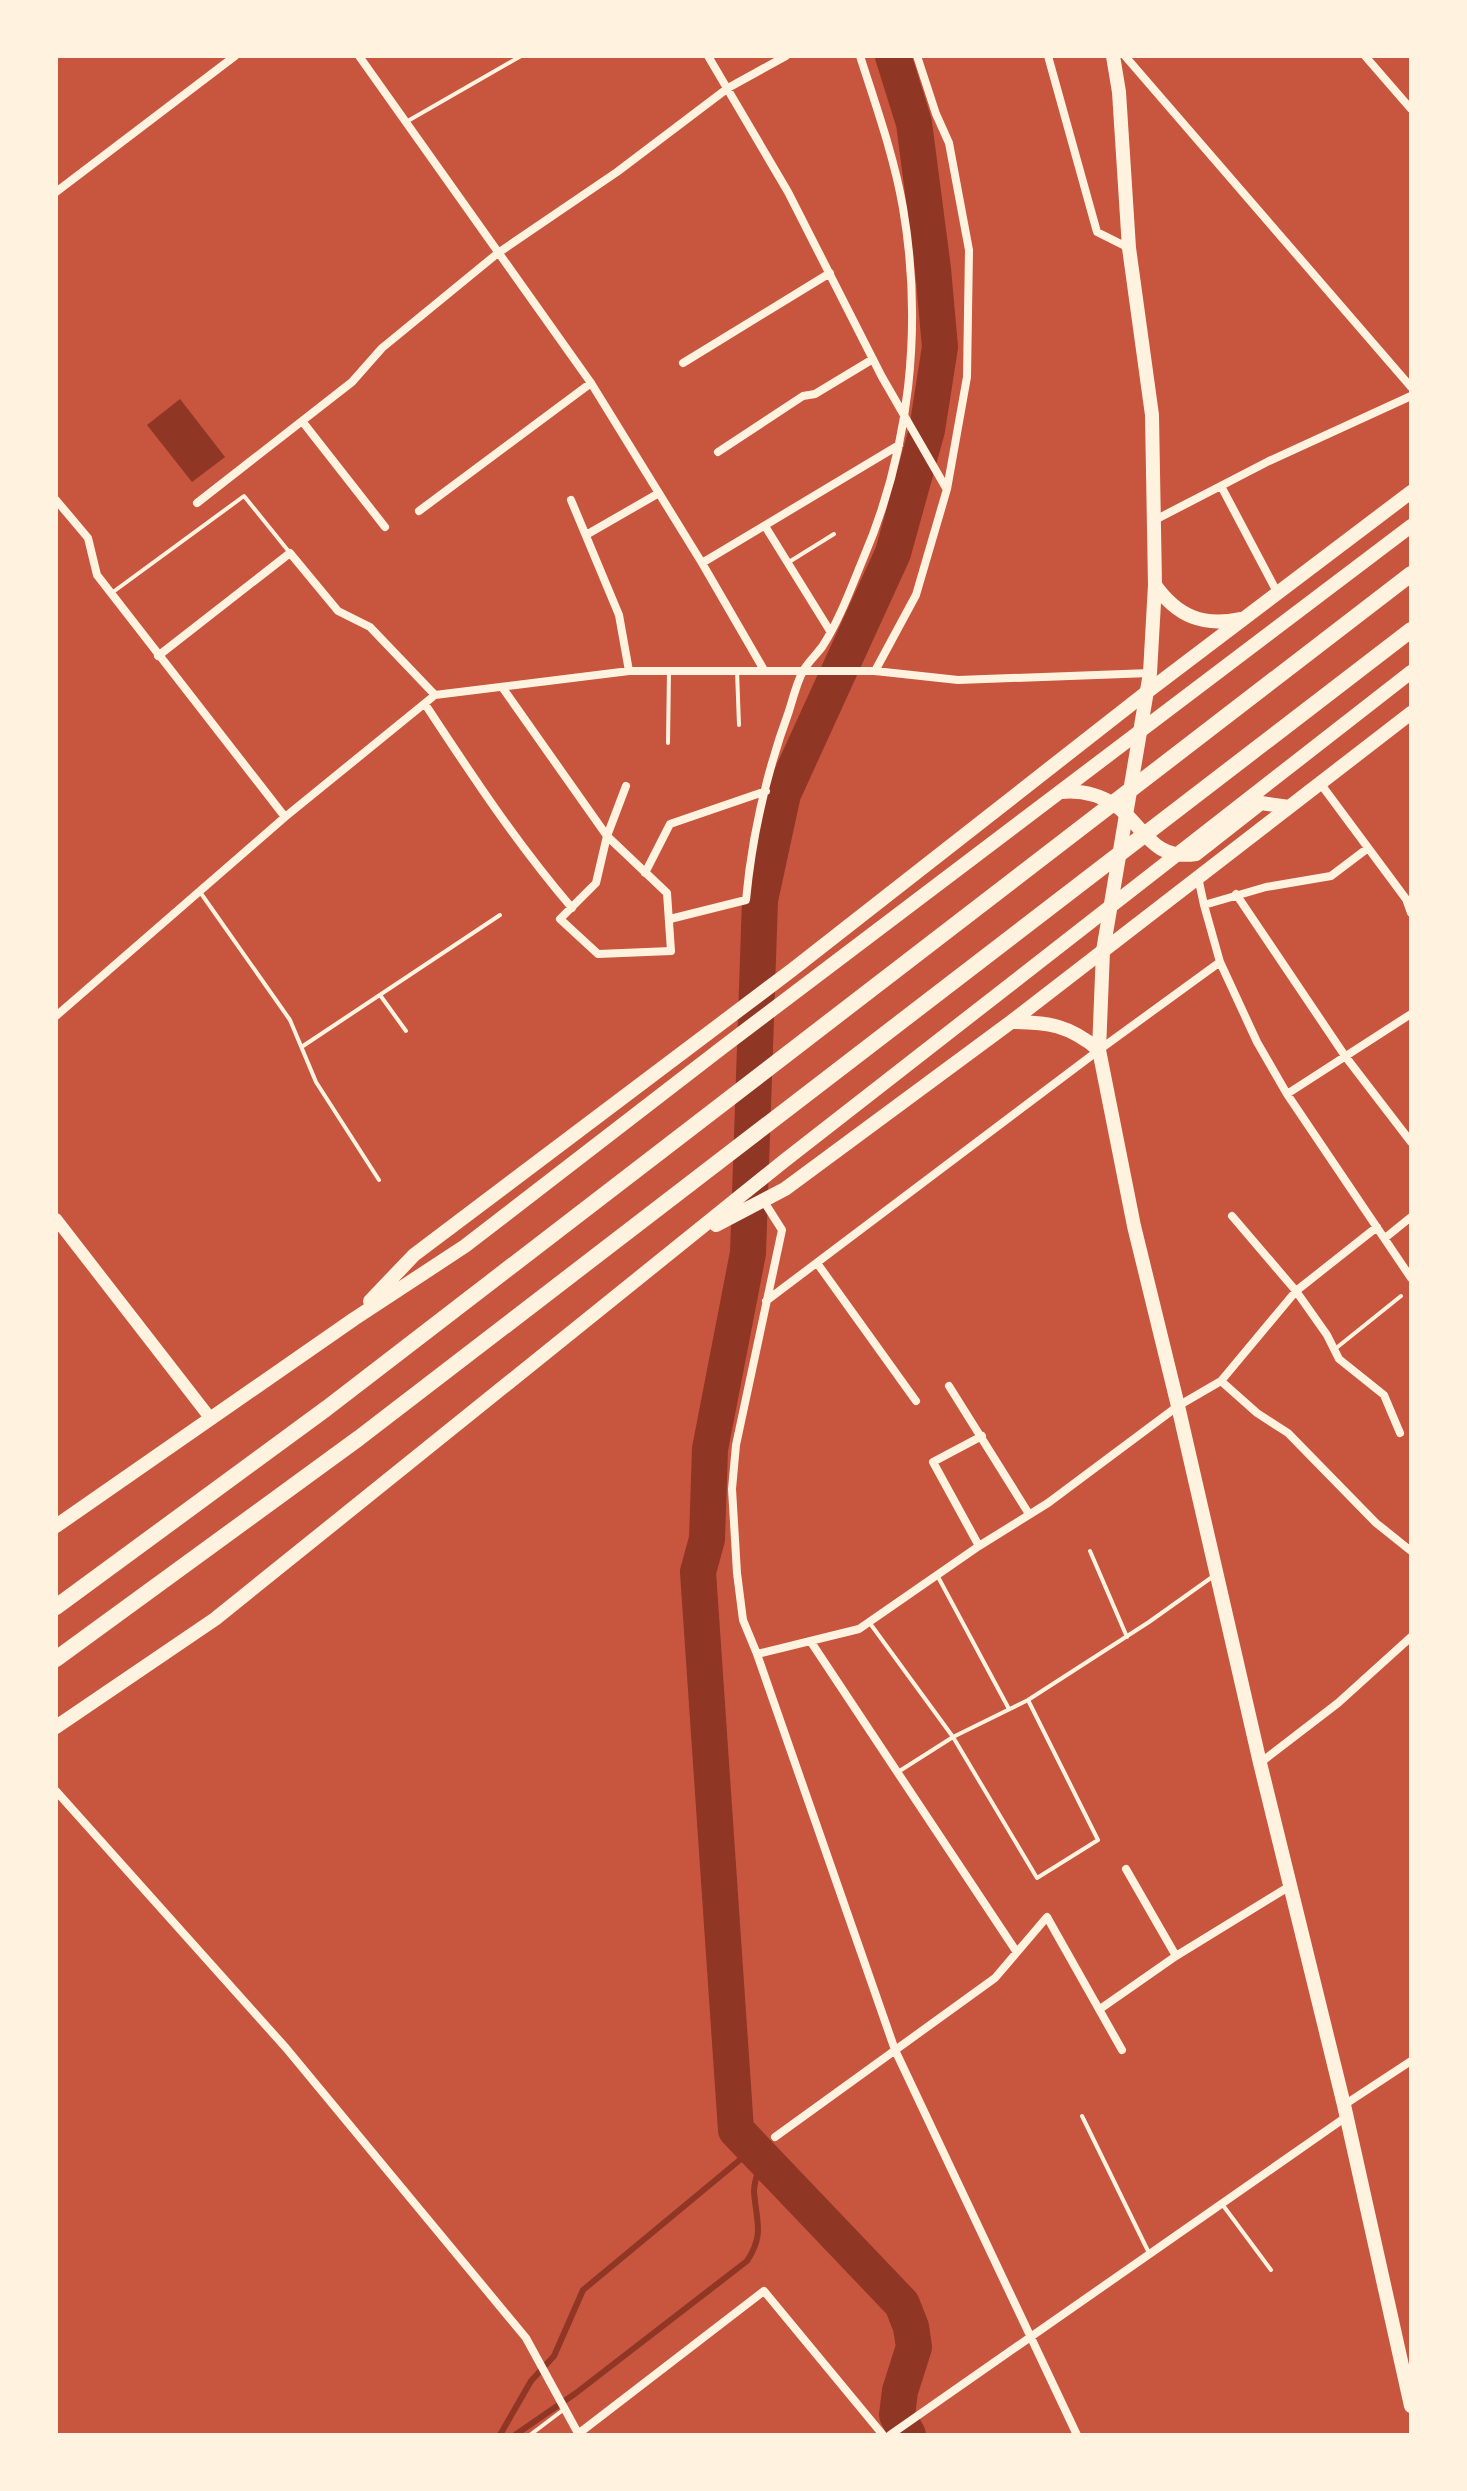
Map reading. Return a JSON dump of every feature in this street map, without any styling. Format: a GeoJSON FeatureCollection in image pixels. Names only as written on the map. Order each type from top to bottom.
{"type":"FeatureCollection","features":[{"type":"Feature","properties":{"kind":"highway"},"geometry":{"type":"LineString","coordinates":[[56,1607],[327,1408],[1411,574]]}},
{"type":"Feature","properties":{"kind":"highway"},"geometry":{"type":"LineString","coordinates":[[56,1659],[359,1438],[1411,630]]}},
{"type":"Feature","properties":{"kind":"main road"},"geometry":{"type":"LineString","coordinates":[[1113,56],[1119,92],[1129,248],[1152,415],[1155,585],[1150,673],[1103,951],[1099,1050],[1134,1226],[1345,2111],[1411,2406]]}},
{"type":"Feature","properties":{"kind":"main road"},"geometry":{"type":"LineString","coordinates":[[354,1319],[414,1255],[792,970],[1147,692],[1411,492]]}},
{"type":"Feature","properties":{"kind":"main road"},"geometry":{"type":"LineString","coordinates":[[56,1526],[354,1319],[465,1246],[1411,526]]}},
{"type":"Feature","properties":{"kind":"main road"},"geometry":{"type":"LineString","coordinates":[[1155,585],[1165,599],[1191,616],[1222,623],[1244,618]]}},
{"type":"Feature","properties":{"kind":"main road"},"geometry":{"type":"LineString","coordinates":[[56,1727],[215,1619],[784,1161],[1411,672]]}},
{"type":"Feature","properties":{"kind":"main road"},"geometry":{"type":"LineString","coordinates":[[691,1238],[785,1189],[1011,1022],[1411,713]]}},
{"type":"Feature","properties":{"kind":"main road"},"geometry":{"type":"LineString","coordinates":[[986,818],[1009,822],[1038,800],[1056,792],[1086,792],[1116,806],[1162,849],[1186,856],[1196,854],[1261,803],[1289,807]]}},
{"type":"Feature","properties":{"kind":"main road"},"geometry":{"type":"LineString","coordinates":[[1011,1022],[1042,1022],[1069,1029],[1085,1037],[1099,1050]]}},
{"type":"Feature","properties":{"kind":"main road"},"geometry":{"type":"LineString","coordinates":[[56,1219],[211,1419]]}},
{"type":"Feature","properties":{"kind":"street"},"geometry":{"type":"LineString","coordinates":[[56,192],[235,56]]}},
{"type":"Feature","properties":{"kind":"street"},"geometry":{"type":"LineString","coordinates":[[359,56],[591,383],[764,670]]}},
{"type":"Feature","properties":{"kind":"street"},"geometry":{"type":"LineString","coordinates":[[708,56],[947,489]]}},
{"type":"Feature","properties":{"kind":"street"},"geometry":{"type":"LineString","coordinates":[[197,503],[352,382],[382,348],[498,253],[617,172],[728,88],[786,56]]}},
{"type":"Feature","properties":{"kind":"street"},"geometry":{"type":"LineString","coordinates":[[670,919],[746,900],[766,791],[785,720],[803,671],[822,646],[865,556],[894,472],[907,420],[911,332],[909,258],[903,207],[889,144],[860,56]]}},
{"type":"Feature","properties":{"kind":"street"},"geometry":{"type":"LineString","coordinates":[[875,671],[916,595],[947,489],[967,377],[969,250],[949,143],[917,56]]}},
{"type":"Feature","properties":{"kind":"street"},"geometry":{"type":"LineString","coordinates":[[1048,56],[1097,232],[1129,248]]}},
{"type":"Feature","properties":{"kind":"street"},"geometry":{"type":"LineString","coordinates":[[1125,56],[1411,387]]}},
{"type":"Feature","properties":{"kind":"street"},"geometry":{"type":"LineString","coordinates":[[1365,56],[1411,109]]}},
{"type":"Feature","properties":{"kind":"street"},"geometry":{"type":"LineString","coordinates":[[683,363],[830,273]]}},
{"type":"Feature","properties":{"kind":"street"},"geometry":{"type":"LineString","coordinates":[[718,452],[803,396],[815,394],[873,359]]}},
{"type":"Feature","properties":{"kind":"street"},"geometry":{"type":"LineString","coordinates":[[419,511],[591,383]]}},
{"type":"Feature","properties":{"kind":"street"},"geometry":{"type":"LineString","coordinates":[[1153,521],[1411,396]]}},
{"type":"Feature","properties":{"kind":"street"},"geometry":{"type":"LineString","coordinates":[[302,421],[385,527]]}},
{"type":"Feature","properties":{"kind":"street"},"geometry":{"type":"LineString","coordinates":[[702,563],[899,445]]}},
{"type":"Feature","properties":{"kind":"street"},"geometry":{"type":"LineString","coordinates":[[1221,486],[1277,592]]}},
{"type":"Feature","properties":{"kind":"street"},"geometry":{"type":"LineString","coordinates":[[586,535],[659,493]]}},
{"type":"Feature","properties":{"kind":"street"},"geometry":{"type":"LineString","coordinates":[[56,500],[88,538],[97,575],[285,817]]}},
{"type":"Feature","properties":{"kind":"street"},"geometry":{"type":"LineString","coordinates":[[571,500],[619,615],[629,671]]}},
{"type":"Feature","properties":{"kind":"street"},"geometry":{"type":"LineString","coordinates":[[765,526],[830,631]]}},
{"type":"Feature","properties":{"kind":"street"},"geometry":{"type":"LineString","coordinates":[[158,656],[290,553],[338,611],[370,627],[435,695]]}},
{"type":"Feature","properties":{"kind":"street"},"geometry":{"type":"LineString","coordinates":[[56,1016],[285,817],[435,695],[629,671],[875,671],[958,680],[1150,673]]}},
{"type":"Feature","properties":{"kind":"street"},"geometry":{"type":"LineString","coordinates":[[502,687],[607,836],[667,893],[671,951],[598,954],[560,919],[596,883],[607,836],[626,786]]}},
{"type":"Feature","properties":{"kind":"street"},"geometry":{"type":"LineString","coordinates":[[425,704],[490,802],[544,876],[572,908]]}},
{"type":"Feature","properties":{"kind":"street"},"geometry":{"type":"LineString","coordinates":[[1320,783],[1406,899],[1411,913]]}},
{"type":"Feature","properties":{"kind":"street"},"geometry":{"type":"LineString","coordinates":[[645,873],[670,824],[766,791]]}},
{"type":"Feature","properties":{"kind":"street"},"geometry":{"type":"LineString","coordinates":[[1204,905],[1266,887],[1331,876],[1368,848]]}},
{"type":"Feature","properties":{"kind":"street"},"geometry":{"type":"LineString","coordinates":[[1198,877],[1220,962],[1257,1042],[1287,1094],[1411,1278]]}},
{"type":"Feature","properties":{"kind":"street"},"geometry":{"type":"LineString","coordinates":[[1236,894],[1345,1056],[1411,1142]]}},
{"type":"Feature","properties":{"kind":"street"},"geometry":{"type":"LineString","coordinates":[[766,1301],[1220,962]]}},
{"type":"Feature","properties":{"kind":"street"},"geometry":{"type":"LineString","coordinates":[[1287,1094],[1411,1014]]}},
{"type":"Feature","properties":{"kind":"street"},"geometry":{"type":"LineString","coordinates":[[763,1200],[782,1230],[736,1445],[732,1489],[743,1620],[895,2050],[1077,2435]]}},
{"type":"Feature","properties":{"kind":"street"},"geometry":{"type":"LineString","coordinates":[[1232,1216],[1296,1291],[1327,1335],[1339,1359],[1384,1395],[1400,1433]]}},
{"type":"Feature","properties":{"kind":"street"},"geometry":{"type":"LineString","coordinates":[[1385,1238],[1411,1217]]}},
{"type":"Feature","properties":{"kind":"street"},"geometry":{"type":"LineString","coordinates":[[757,1654],[859,1629],[1029,1514],[1178,1406],[1221,1381],[1296,1291],[1377,1227]]}},
{"type":"Feature","properties":{"kind":"street"},"geometry":{"type":"LineString","coordinates":[[817,1263],[916,1401]]}},
{"type":"Feature","properties":{"kind":"street"},"geometry":{"type":"LineString","coordinates":[[1221,1381],[1257,1413],[1288,1433],[1376,1523],[1411,1551]]}},
{"type":"Feature","properties":{"kind":"street"},"geometry":{"type":"LineString","coordinates":[[949,1386],[1029,1514]]}},
{"type":"Feature","properties":{"kind":"street"},"geometry":{"type":"LineString","coordinates":[[979,1546],[933,1462],[982,1436]]}},
{"type":"Feature","properties":{"kind":"street"},"geometry":{"type":"LineString","coordinates":[[1260,1763],[1338,1703],[1411,1637]]}},
{"type":"Feature","properties":{"kind":"street"},"geometry":{"type":"LineString","coordinates":[[811,1642],[1016,1951]]}},
{"type":"Feature","properties":{"kind":"street"},"geometry":{"type":"LineString","coordinates":[[56,1791],[347,2120],[526,2338],[578,2434],[764,2291],[883,2435]]}},
{"type":"Feature","properties":{"kind":"street"},"geometry":{"type":"LineString","coordinates":[[1126,1869],[1176,1956]]}},
{"type":"Feature","properties":{"kind":"street"},"geometry":{"type":"LineString","coordinates":[[1100,2009],[1176,1956],[1290,1886]]}},
{"type":"Feature","properties":{"kind":"street"},"geometry":{"type":"LineString","coordinates":[[775,2137],[995,1978],[1047,1917],[1122,2050]]}},
{"type":"Feature","properties":{"kind":"street"},"geometry":{"type":"LineString","coordinates":[[890,2435],[1221,2203],[1411,2061]]}},
{"type":"Feature","properties":{"kind":"lane"},"geometry":{"type":"LineString","coordinates":[[406,122],[521,56]]}},
{"type":"Feature","properties":{"kind":"lane"},"geometry":{"type":"LineString","coordinates":[[111,594],[244,496],[290,553]]}},
{"type":"Feature","properties":{"kind":"lane"},"geometry":{"type":"LineString","coordinates":[[788,563],[834,534]]}},
{"type":"Feature","properties":{"kind":"lane"},"geometry":{"type":"LineString","coordinates":[[737,670],[739,725]]}},
{"type":"Feature","properties":{"kind":"lane"},"geometry":{"type":"LineString","coordinates":[[668,743],[669,671]]}},
{"type":"Feature","properties":{"kind":"lane"},"geometry":{"type":"LineString","coordinates":[[200,892],[290,1020],[316,1082],[379,1180]]}},
{"type":"Feature","properties":{"kind":"lane"},"geometry":{"type":"LineString","coordinates":[[303,1046],[500,915]]}},
{"type":"Feature","properties":{"kind":"lane"},"geometry":{"type":"LineString","coordinates":[[380,995],[406,1031]]}},
{"type":"Feature","properties":{"kind":"lane"},"geometry":{"type":"LineString","coordinates":[[1334,1350],[1401,1296]]}},
{"type":"Feature","properties":{"kind":"lane"},"geometry":{"type":"LineString","coordinates":[[1090,1551],[1127,1637]]}},
{"type":"Feature","properties":{"kind":"lane"},"geometry":{"type":"LineString","coordinates":[[898,1772],[953,1737],[1028,1700],[1127,1637],[1217,1574]]}},
{"type":"Feature","properties":{"kind":"lane"},"geometry":{"type":"LineString","coordinates":[[937,1575],[1009,1709]]}},
{"type":"Feature","properties":{"kind":"lane"},"geometry":{"type":"LineString","coordinates":[[869,1622],[953,1737],[1037,1878],[1098,1840],[1028,1700]]}},
{"type":"Feature","properties":{"kind":"lane"},"geometry":{"type":"LineString","coordinates":[[1082,2116],[1149,2253]]}},
{"type":"Feature","properties":{"kind":"lane"},"geometry":{"type":"LineString","coordinates":[[1221,2203],[1271,2270]]}},
{"type":"Feature","properties":{"kind":"lane"},"geometry":{"type":"LineString","coordinates":[[530,2435],[565,2408]]}},
{"type":"Feature","properties":{"kind":"shaded area"},"geometry":{"type":"Polygon","coordinates":[[[180,399],[225,457],[192,482],[147,425],[180,399]]]}},
{"type":"Feature","properties":{"kind":"waterway"},"geometry":{"type":"LineString","coordinates":[[893,56],[914,123],[940,347],[927,430],[893,553],[783,794],[760,900],[748,1253],[710,1449],[707,1539],[698,1572],[736,2130],[902,2304],[911,2327],[914,2347],[900,2391],[897,2415],[908,2435]]}},
{"type":"Feature","properties":{"kind":"waterway"},"geometry":{"type":"LineString","coordinates":[[500,2435],[531,2381],[554,2356],[583,2290],[753,2149]]}},
{"type":"Feature","properties":{"kind":"waterway"},"geometry":{"type":"LineString","coordinates":[[515,2435],[576,2393],[747,2261],[758,2235],[754,2191],[762,2159]]}}]}
